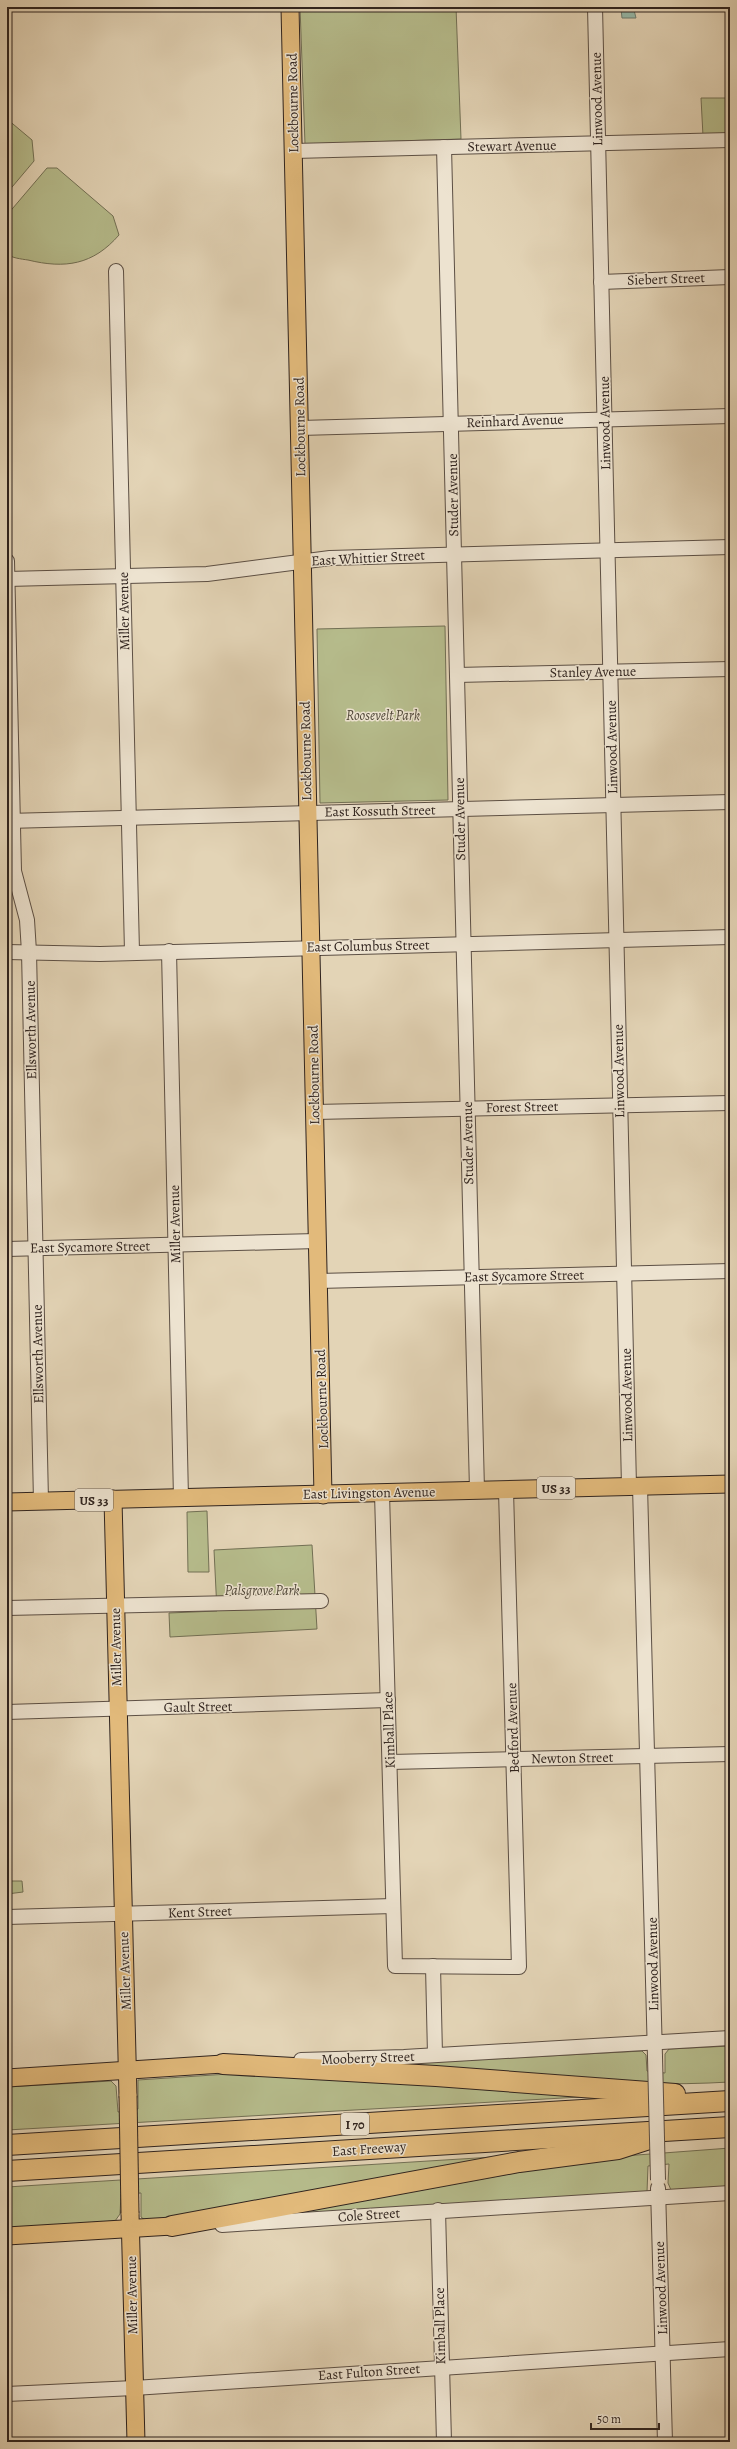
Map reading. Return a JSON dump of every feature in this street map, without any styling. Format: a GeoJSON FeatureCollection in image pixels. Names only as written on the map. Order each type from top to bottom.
{"type":"FeatureCollection","features":[{"type":"Feature","properties":{"kind":"highway"},"geometry":{"type":"LineString","coordinates":[[223,2064],[669,2092],[704,2103]]}},
{"type":"Feature","properties":{"kind":"highway","name":"East Freeway"},"geometry":{"type":"LineString","coordinates":[[7,2145],[730,2101]]}},
{"type":"Feature","properties":{"kind":"highway","name":"East Freeway"},"geometry":{"type":"LineString","coordinates":[[7,2171],[730,2127]]}},
{"type":"Feature","properties":{"kind":"highway"},"geometry":{"type":"LineString","coordinates":[[172,2226],[519,2162],[618,2149],[677,2130]]}},
{"type":"Feature","properties":{"kind":"main road","name":"Lockbourne Road"},"geometry":{"type":"LineString","coordinates":[[290,7],[323,1495]]}},
{"type":"Feature","properties":{"kind":"main road","name":"East Livingston Avenue"},"geometry":{"type":"LineString","coordinates":[[7,1502],[730,1484]]}},
{"type":"Feature","properties":{"kind":"main road","name":"Miller Avenue"},"geometry":{"type":"LineString","coordinates":[[113,1499],[136,2442]]}},
{"type":"Feature","properties":{"kind":"main road","name":"Mooberry Street"},"geometry":{"type":"LineString","coordinates":[[7,2078],[223,2064]]}},
{"type":"Feature","properties":{"kind":"main road","name":"Cole Street"},"geometry":{"type":"LineString","coordinates":[[7,2236],[130,2221],[172,2226]]}},
{"type":"Feature","properties":{"kind":"street","name":"Linwood Avenue"},"geometry":{"type":"LineString","coordinates":[[595,7],[624,1273],[648,1756],[665,2442]]}},
{"type":"Feature","properties":{"kind":"street","name":"Stewart Avenue"},"geometry":{"type":"LineString","coordinates":[[294,151],[730,140]]}},
{"type":"Feature","properties":{"kind":"street","name":"Studer Avenue"},"geometry":{"type":"LineString","coordinates":[[444,148],[477,1490]]}},
{"type":"Feature","properties":{"kind":"street","name":"Miller Avenue"},"geometry":{"type":"LineString","coordinates":[[116,271],[132,952]]}},
{"type":"Feature","properties":{"kind":"street","name":"Siebert Street"},"geometry":{"type":"LineString","coordinates":[[601,282],[730,277]]}},
{"type":"Feature","properties":{"kind":"street","name":"Reinhard Avenue"},"geometry":{"type":"LineString","coordinates":[[300,428],[730,416]]}},
{"type":"Feature","properties":{"kind":"street","name":"East Whittier Street"},"geometry":{"type":"LineString","coordinates":[[7,579],[207,574],[330,558],[730,548]]}},
{"type":"Feature","properties":{"kind":"street","name":"Ellsworth Avenue"},"geometry":{"type":"LineString","coordinates":[[7,561],[10,820],[14,871],[27,920],[29,952],[41,1501]]}},
{"type":"Feature","properties":{"kind":"street","name":"Stanley Avenue"},"geometry":{"type":"LineString","coordinates":[[457,675],[730,669]]}},
{"type":"Feature","properties":{"kind":"street","name":"East Kossuth Street"},"geometry":{"type":"LineString","coordinates":[[10,820],[730,802]]}},
{"type":"Feature","properties":{"kind":"street","name":"East Columbus Street"},"geometry":{"type":"LineString","coordinates":[[7,952],[51,954],[730,937]]}},
{"type":"Feature","properties":{"kind":"street","name":"Miller Avenue"},"geometry":{"type":"LineString","coordinates":[[169,951],[181,1498]]}},
{"type":"Feature","properties":{"kind":"street","name":"Forest Street"},"geometry":{"type":"LineString","coordinates":[[315,1112],[730,1102]]}},
{"type":"Feature","properties":{"kind":"street","name":"East Sycamore Street"},"geometry":{"type":"LineString","coordinates":[[7,1249],[317,1241]]}},
{"type":"Feature","properties":{"kind":"street","name":"East Sycamore Street"},"geometry":{"type":"LineString","coordinates":[[318,1281],[730,1271]]}},
{"type":"Feature","properties":{"kind":"street","name":"Bedford Avenue"},"geometry":{"type":"LineString","coordinates":[[433,1966],[519,1967],[506,1490]]}},
{"type":"Feature","properties":{"kind":"street","name":"Kimball Place"},"geometry":{"type":"LineString","coordinates":[[382,1493],[393,1906],[396,1966],[433,1966]]}},
{"type":"Feature","properties":{"kind":"street"},"geometry":{"type":"LineString","coordinates":[[7,1608],[321,1601]]}},
{"type":"Feature","properties":{"kind":"street","name":"Gault Street"},"geometry":{"type":"LineString","coordinates":[[7,1712],[388,1700]]}},
{"type":"Feature","properties":{"kind":"street","name":"Newton Street"},"geometry":{"type":"LineString","coordinates":[[390,1762],[730,1754]]}},
{"type":"Feature","properties":{"kind":"street","name":"Kent Street"},"geometry":{"type":"LineString","coordinates":[[7,1917],[393,1906]]}},
{"type":"Feature","properties":{"kind":"street"},"geometry":{"type":"LineString","coordinates":[[433,1966],[435,2055]]}},
{"type":"Feature","properties":{"kind":"street","name":"Mooberry Street"},"geometry":{"type":"LineString","coordinates":[[223,2064],[435,2055],[730,2038]]}},
{"type":"Feature","properties":{"kind":"street","name":"Cole Street"},"geometry":{"type":"LineString","coordinates":[[172,2226],[730,2193]]}},
{"type":"Feature","properties":{"kind":"street","name":"Kimball Place"},"geometry":{"type":"LineString","coordinates":[[438,2210],[444,2442]]}},
{"type":"Feature","properties":{"kind":"street","name":"East Fulton Street"},"geometry":{"type":"LineString","coordinates":[[7,2394],[134,2388],[730,2349]]}},
{"type":"Feature","properties":{"kind":"green space"},"geometry":{"type":"Polygon","coordinates":[[[300,7],[456,7],[461,139],[305,144],[300,7]]]}},
{"type":"Feature","properties":{"kind":"green space"},"geometry":{"type":"Polygon","coordinates":[[[701,98],[730,98],[730,135],[703,136],[701,98]]]}},
{"type":"Feature","properties":{"kind":"green space"},"geometry":{"type":"Polygon","coordinates":[[[7,119],[32,140],[34,161],[7,193],[7,119]]]}},
{"type":"Feature","properties":{"kind":"green space"},"geometry":{"type":"Polygon","coordinates":[[[47,168],[57,168],[113,216],[119,235],[99,253],[78,262],[66,264],[41,263],[17,258],[7,254],[7,215],[47,168]]]}},
{"type":"Feature","properties":{"kind":"green space","name":"Roosevelt Park"},"geometry":{"type":"Polygon","coordinates":[[[445,626],[448,800],[320,803],[317,629],[445,626]]]}},
{"type":"Feature","properties":{"kind":"green space"},"geometry":{"type":"Polygon","coordinates":[[[207,1511],[209,1572],[188,1572],[187,1512],[207,1511]]]}},
{"type":"Feature","properties":{"kind":"green space","name":"Palsgrove Park"},"geometry":{"type":"Polygon","coordinates":[[[312,1545],[317,1629],[170,1637],[169,1613],[217,1611],[214,1550],[312,1545]]]}},
{"type":"Feature","properties":{"kind":"green space"},"geometry":{"type":"Polygon","coordinates":[[[7,1881],[22,1881],[23,1892],[7,1894],[7,1881]]]}},
{"type":"Feature","properties":{"kind":"green space"},"geometry":{"type":"Polygon","coordinates":[[[730,2046],[730,2082],[642,2084],[554,2080],[379,2065],[642,2051],[646,2055],[647,2071],[665,2073],[665,2054],[669,2049],[730,2046]]]}},
{"type":"Feature","properties":{"kind":"green space"},"geometry":{"type":"Polygon","coordinates":[[[258,2072],[580,2097],[7,2130],[7,2087],[111,2081],[116,2086],[118,2112],[138,2109],[138,2080],[258,2072]]]}},
{"type":"Feature","properties":{"kind":"green space"},"geometry":{"type":"Polygon","coordinates":[[[730,2148],[730,2186],[671,2190],[668,2183],[669,2164],[648,2166],[647,2192],[284,2215],[597,2158],[730,2148]]]}},
{"type":"Feature","properties":{"kind":"green space"},"geometry":{"type":"Polygon","coordinates":[[[542,2154],[230,2213],[145,2220],[141,2217],[141,2193],[121,2194],[120,2214],[115,2221],[7,2228],[7,2187],[542,2154]]]}},
{"type":"Feature","properties":{"kind":"shaded area"},"geometry":{"type":"Polygon","coordinates":[[[621,9],[634,10],[636,18],[622,18],[621,9]]]}}]}
